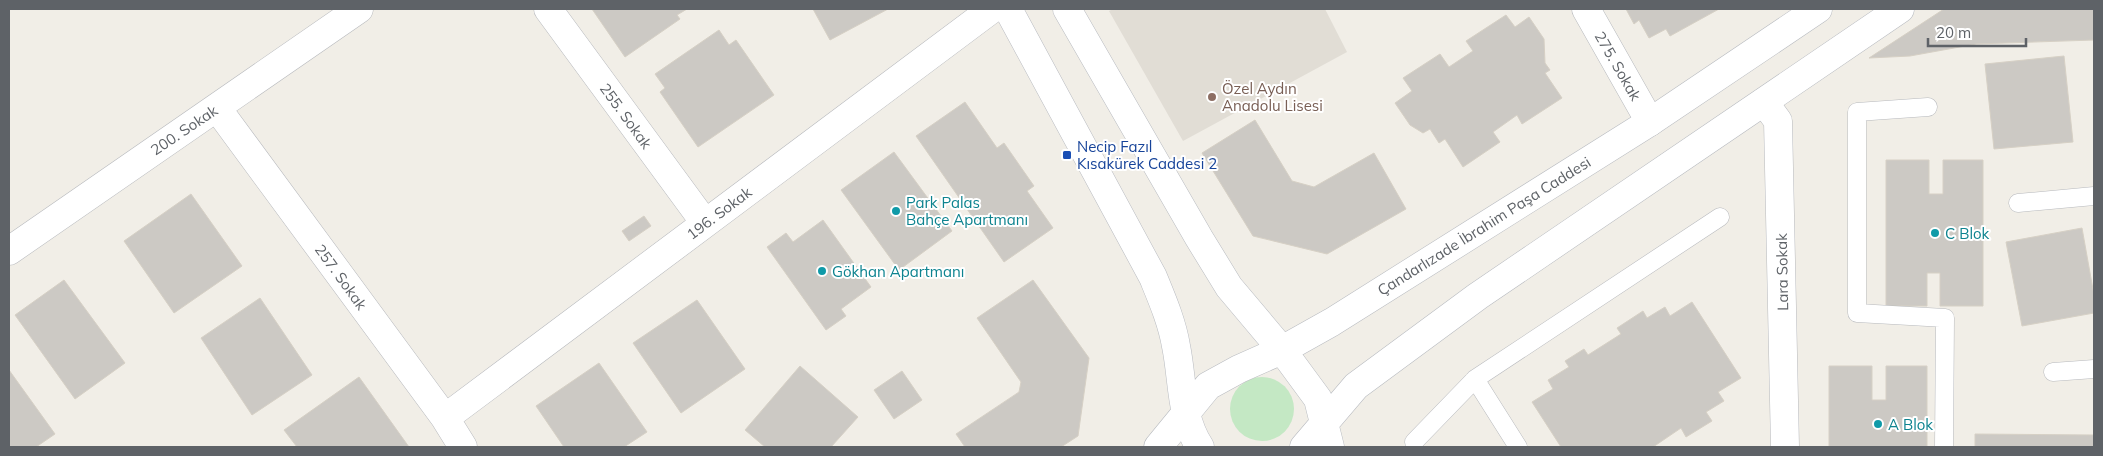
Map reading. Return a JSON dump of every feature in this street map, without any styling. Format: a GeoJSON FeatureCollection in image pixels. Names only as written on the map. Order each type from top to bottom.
{"type":"FeatureCollection","features":[{"type":"Feature","properties":{"kind":"main road","name":"200. Sokak"},"geometry":{"type":"LineString","coordinates":[[9,250],[358,9]]}},
{"type":"Feature","properties":{"kind":"main road","name":"255. Sokak"},"geometry":{"type":"LineString","coordinates":[[548,9],[705,223]]}},
{"type":"Feature","properties":{"kind":"main road","name":"196. Sokak"},"geometry":{"type":"LineString","coordinates":[[445,418],[992,9]]}},
{"type":"Feature","properties":{"kind":"main road"},"geometry":{"type":"LineString","coordinates":[[1008,9],[1153,277],[1167,311],[1176,347],[1186,415],[1200,447]]}},
{"type":"Feature","properties":{"kind":"main road"},"geometry":{"type":"LineString","coordinates":[[1067,9],[1198,238],[1229,287],[1282,350],[1318,399],[1327,435]]}},
{"type":"Feature","properties":{"kind":"main road","name":"275. Sokak"},"geometry":{"type":"LineString","coordinates":[[1586,9],[1650,122]]}},
{"type":"Feature","properties":{"kind":"main road","name":"Çandarlızade İbrahim Paşa Caddesi"},"geometry":{"type":"LineString","coordinates":[[1158,447],[1208,386],[1239,369],[1282,350],[1332,322],[1650,122],[1818,9]]}},
{"type":"Feature","properties":{"kind":"main road"},"geometry":{"type":"LineString","coordinates":[[1304,447],[1327,435],[1356,386],[1478,296],[1900,9]]}},
{"type":"Feature","properties":{"kind":"main road","name":"Lara Sokak"},"geometry":{"type":"LineString","coordinates":[[1764,102],[1778,121],[1785,447]]}},
{"type":"Feature","properties":{"kind":"main road","name":"257. Sokak"},"geometry":{"type":"LineString","coordinates":[[217,108],[445,418],[463,447]]}},
{"type":"Feature","properties":{"kind":"lane"},"geometry":{"type":"LineString","coordinates":[[1928,107],[1857,112],[1857,313],[1944,318],[1944,447]]}},
{"type":"Feature","properties":{"kind":"lane"},"geometry":{"type":"LineString","coordinates":[[2018,203],[2094,196]]}},
{"type":"Feature","properties":{"kind":"lane"},"geometry":{"type":"LineString","coordinates":[[1414,442],[1475,379],[1720,218]]}},
{"type":"Feature","properties":{"kind":"lane"},"geometry":{"type":"LineString","coordinates":[[2053,372],[2094,369]]}},
{"type":"Feature","properties":{"kind":"lane"},"geometry":{"type":"LineString","coordinates":[[1475,379],[1518,447]]}},
{"type":"Feature","properties":{"kind":"shaded area","name":"Özel Aydın Anadolu Lisesi"},"geometry":{"type":"Polygon","coordinates":[[[1113,9],[1325,9],[1347,52],[1183,141],[1109,11],[1113,9]]]}},
{"type":"Feature","properties":{"kind":"green space"},"geometry":{"type":"Polygon","coordinates":[[[1262,377],[1274,379],[1285,386],[1292,397],[1294,409],[1292,421],[1285,432],[1274,439],[1262,441],[1250,439],[1239,432],[1232,421],[1230,409],[1232,397],[1239,386],[1250,379],[1262,377]]]}},
{"type":"Feature","properties":{"kind":"building"},"geometry":{"type":"Polygon","coordinates":[[[592,9],[687,9],[677,15],[680,19],[625,57],[592,9]]]}},
{"type":"Feature","properties":{"kind":"building"},"geometry":{"type":"Polygon","coordinates":[[[813,9],[888,9],[830,40],[813,9]]]}},
{"type":"Feature","properties":{"kind":"building"},"geometry":{"type":"Polygon","coordinates":[[[1626,9],[1719,9],[1670,36],[1666,29],[1649,38],[1639,20],[1634,24],[1626,9]]]}},
{"type":"Feature","properties":{"kind":"building"},"geometry":{"type":"Polygon","coordinates":[[[1944,9],[2094,9],[2094,40],[1976,44],[1910,56],[1869,58],[1944,9]]]}},
{"type":"Feature","properties":{"kind":"building"},"geometry":{"type":"Polygon","coordinates":[[[1506,15],[1515,27],[1529,17],[1544,39],[1545,63],[1550,70],[1545,73],[1562,98],[1522,124],[1517,115],[1493,132],[1500,142],[1463,167],[1445,139],[1439,143],[1430,129],[1423,133],[1410,125],[1395,103],[1412,91],[1403,78],[1440,54],[1449,67],[1473,51],[1466,41],[1506,15]]]}},
{"type":"Feature","properties":{"kind":"building"},"geometry":{"type":"Polygon","coordinates":[[[719,30],[729,45],[736,40],[774,95],[698,147],[660,92],[665,88],[655,74],[719,30]]]}},
{"type":"Feature","properties":{"kind":"building"},"geometry":{"type":"Polygon","coordinates":[[[2064,56],[2073,142],[1994,149],[1985,64],[2064,56]]]}},
{"type":"Feature","properties":{"kind":"building"},"geometry":{"type":"Polygon","coordinates":[[[965,102],[997,148],[1004,143],[1034,186],[1027,191],[1053,228],[1004,262],[916,136],[965,102]]]}},
{"type":"Feature","properties":{"kind":"building"},"geometry":{"type":"Polygon","coordinates":[[[1255,120],[1292,181],[1314,187],[1374,153],[1406,209],[1327,254],[1253,236],[1202,153],[1255,120]]]}},
{"type":"Feature","properties":{"kind":"building","name":"Park Palas Bahçe Apartmanı"},"geometry":{"type":"Polygon","coordinates":[[[894,152],[952,231],[899,270],[841,190],[894,152]]]}},
{"type":"Feature","properties":{"kind":"building","name":"C Blok"},"geometry":{"type":"Polygon","coordinates":[[[1886,160],[1929,160],[1929,194],[1943,194],[1943,160],[1983,160],[1983,306],[1940,306],[1940,273],[1927,273],[1927,306],[1886,306],[1886,160]]]}},
{"type":"Feature","properties":{"kind":"building"},"geometry":{"type":"Polygon","coordinates":[[[191,194],[242,266],[174,313],[124,241],[191,194]]]}},
{"type":"Feature","properties":{"kind":"building"},"geometry":{"type":"Polygon","coordinates":[[[644,216],[651,226],[629,241],[622,231],[644,216]]]}},
{"type":"Feature","properties":{"kind":"building","name":"Gökhan Apartmanı"},"geometry":{"type":"Polygon","coordinates":[[[823,220],[871,287],[841,309],[846,316],[826,330],[767,247],[786,233],[793,242],[823,220]]]}},
{"type":"Feature","properties":{"kind":"building"},"geometry":{"type":"Polygon","coordinates":[[[2082,228],[2094,295],[2094,313],[2022,326],[2006,242],[2082,228]]]}},
{"type":"Feature","properties":{"kind":"building"},"geometry":{"type":"Polygon","coordinates":[[[64,280],[125,363],[75,399],[15,315],[64,280]]]}},
{"type":"Feature","properties":{"kind":"building"},"geometry":{"type":"Polygon","coordinates":[[[1033,280],[1089,358],[1078,436],[1061,447],[965,447],[956,434],[1019,392],[1021,382],[977,318],[1033,280]]]}},
{"type":"Feature","properties":{"kind":"building"},"geometry":{"type":"Polygon","coordinates":[[[260,298],[312,375],[252,415],[201,338],[260,298]]]}},
{"type":"Feature","properties":{"kind":"building"},"geometry":{"type":"Polygon","coordinates":[[[697,300],[745,369],[681,413],[633,343],[697,300]]]}},
{"type":"Feature","properties":{"kind":"building"},"geometry":{"type":"Polygon","coordinates":[[[1692,302],[1741,378],[1718,392],[1724,401],[1706,412],[1712,421],[1686,437],[1681,428],[1653,447],[1561,447],[1532,402],[1553,389],[1548,380],[1569,367],[1565,361],[1584,349],[1588,355],[1621,334],[1617,328],[1643,311],[1647,318],[1665,307],[1670,316],[1692,302]]]}},
{"type":"Feature","properties":{"kind":"building"},"geometry":{"type":"Polygon","coordinates":[[[599,363],[647,432],[624,447],[564,447],[536,406],[599,363]]]}},
{"type":"Feature","properties":{"kind":"building"},"geometry":{"type":"Polygon","coordinates":[[[800,366],[858,417],[831,447],[765,447],[745,430],[800,366]]]}},
{"type":"Feature","properties":{"kind":"building","name":"A Blok"},"geometry":{"type":"Polygon","coordinates":[[[1829,366],[1872,366],[1872,400],[1886,400],[1886,366],[1927,366],[1927,447],[1829,447],[1829,366]]]}},
{"type":"Feature","properties":{"kind":"building"},"geometry":{"type":"Polygon","coordinates":[[[9,370],[55,434],[36,447],[9,447],[9,370]]]}},
{"type":"Feature","properties":{"kind":"building"},"geometry":{"type":"Polygon","coordinates":[[[902,371],[922,400],[894,419],[874,390],[902,371]]]}},
{"type":"Feature","properties":{"kind":"building"},"geometry":{"type":"Polygon","coordinates":[[[359,377],[409,447],[297,447],[284,430],[359,377]]]}},
{"type":"Feature","properties":{"kind":"building"},"geometry":{"type":"Polygon","coordinates":[[[1975,434],[2094,435],[2094,447],[1975,447],[1975,434]]]}},
{"type":"Feature","properties":{"kind":"place","name":"Özel Aydın Anadolu Lisesi"},"geometry":{"type":"Point","coordinates":[1212,97]}},
{"type":"Feature","properties":{"kind":"place","name":"Necip Fazıl Kısakürek Caddesi 2"},"geometry":{"type":"Point","coordinates":[1067,155]}},
{"type":"Feature","properties":{"kind":"place","name":"Park Palas Bahçe Apartmanı"},"geometry":{"type":"Point","coordinates":[896,211]}},
{"type":"Feature","properties":{"kind":"place","name":"C Blok"},"geometry":{"type":"Point","coordinates":[1935,233]}},
{"type":"Feature","properties":{"kind":"place","name":"Gökhan Apartmanı"},"geometry":{"type":"Point","coordinates":[822,271]}},
{"type":"Feature","properties":{"kind":"place","name":"A Blok"},"geometry":{"type":"Point","coordinates":[1878,424]}}]}
